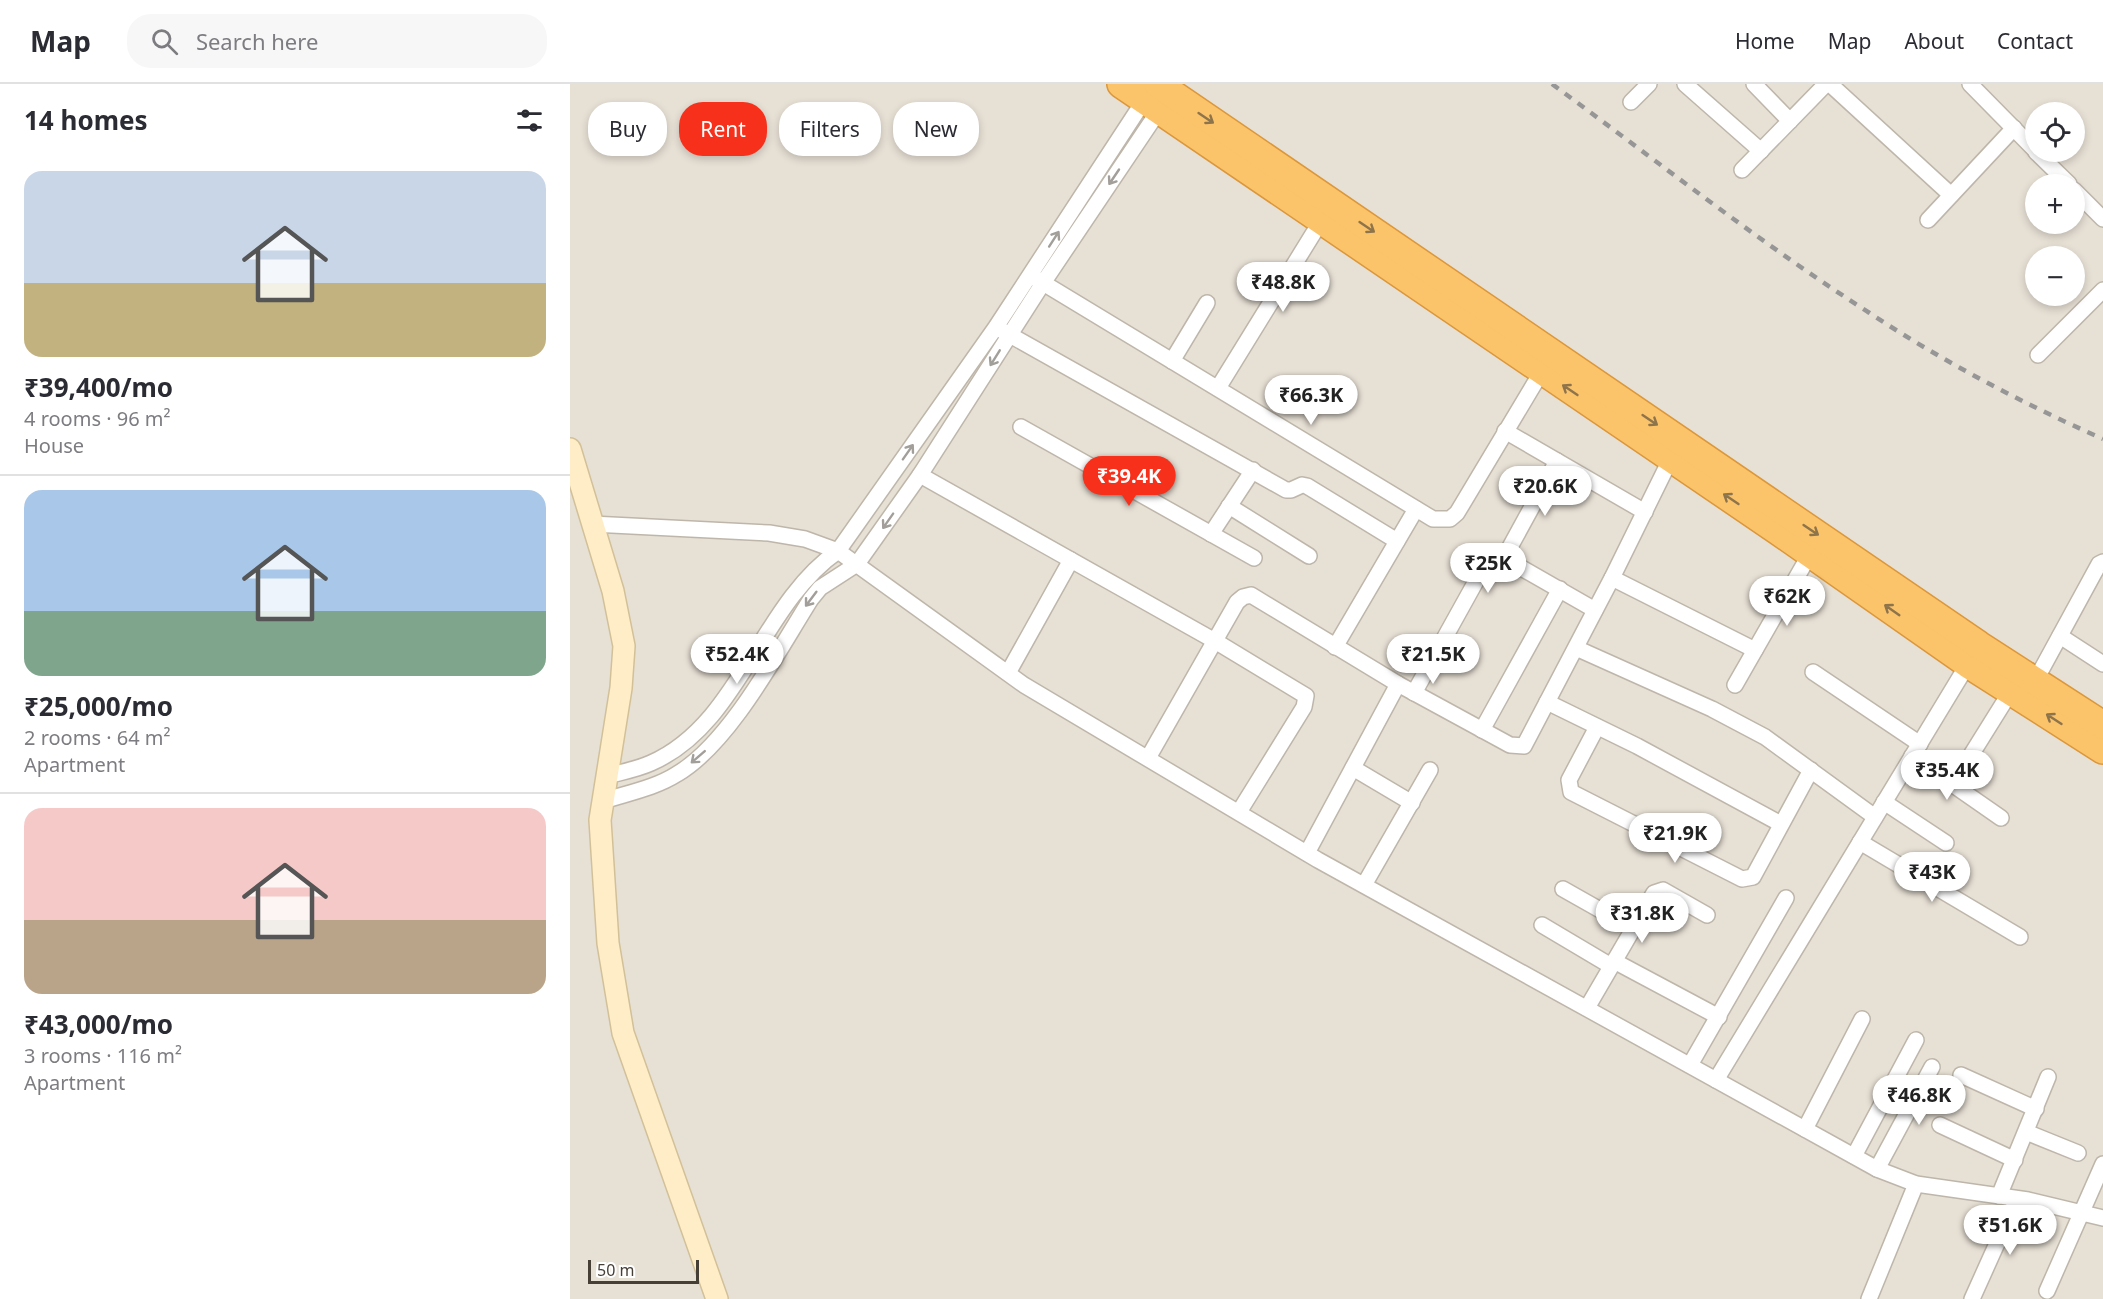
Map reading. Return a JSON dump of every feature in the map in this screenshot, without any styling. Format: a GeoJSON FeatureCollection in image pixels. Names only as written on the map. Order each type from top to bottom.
{"type":"FeatureCollection","features":[{"type":"Feature","properties":{"kind":"highway"},"geometry":{"type":"LineString","coordinates":[[1146,91],[1321,221],[1542,371],[1675,449],[1810,554],[1974,654]]}},
{"type":"Feature","properties":{"kind":"highway"},"geometry":{"type":"LineString","coordinates":[[1146,91],[1974,654],[2103,750]]}},
{"type":"Feature","properties":{"kind":"highway"},"geometry":{"type":"LineString","coordinates":[[2024,691],[2103,725]]}},
{"type":"Feature","properties":{"kind":"street"},"geometry":{"type":"LineString","coordinates":[[1631,102],[1649,84]]}},
{"type":"Feature","properties":{"kind":"street"},"geometry":{"type":"LineString","coordinates":[[1685,84],[1761,151]]}},
{"type":"Feature","properties":{"kind":"street"},"geometry":{"type":"LineString","coordinates":[[1754,84],[1790,121]]}},
{"type":"Feature","properties":{"kind":"street"},"geometry":{"type":"LineString","coordinates":[[1742,170],[1828,84],[1951,195]]}},
{"type":"Feature","properties":{"kind":"street"},"geometry":{"type":"LineString","coordinates":[[1976,86],[2025,140]]}},
{"type":"Feature","properties":{"kind":"street"},"geometry":{"type":"LineString","coordinates":[[603,801],[660,783],[679,774],[705,751],[733,721],[811,598],[820,588],[857,564],[920,476],[1010,335],[1037,279],[1146,91]]}},
{"type":"Feature","properties":{"kind":"street"},"geometry":{"type":"LineString","coordinates":[[1928,220],[2013,128]]}},
{"type":"Feature","properties":{"kind":"street"},"geometry":{"type":"LineString","coordinates":[[2047,162],[2059,174]]}},
{"type":"Feature","properties":{"kind":"street"},"geometry":{"type":"LineString","coordinates":[[2085,201],[2103,219]]}},
{"type":"Feature","properties":{"kind":"street"},"geometry":{"type":"LineString","coordinates":[[1218,388],[1321,221]]}},
{"type":"Feature","properties":{"kind":"street"},"geometry":{"type":"LineString","coordinates":[[607,776],[651,762],[670,752],[715,711],[797,588],[811,571],[838,551],[996,327],[1037,279]]}},
{"type":"Feature","properties":{"kind":"street"},"geometry":{"type":"LineString","coordinates":[[1037,279],[1433,519],[1450,519],[1457,513],[1542,371]]}},
{"type":"Feature","properties":{"kind":"street"},"geometry":{"type":"LineString","coordinates":[[2038,355],[2103,290]]}},
{"type":"Feature","properties":{"kind":"street"},"geometry":{"type":"LineString","coordinates":[[1173,361],[1207,303]]}},
{"type":"Feature","properties":{"kind":"street"},"geometry":{"type":"LineString","coordinates":[[996,327],[1286,490],[1302,485],[1307,486],[1397,541]]}},
{"type":"Feature","properties":{"kind":"street"},"geometry":{"type":"LineString","coordinates":[[1021,427],[1254,558]]}},
{"type":"Feature","properties":{"kind":"street"},"geometry":{"type":"LineString","coordinates":[[1505,431],[1645,512]]}},
{"type":"Feature","properties":{"kind":"street"},"geometry":{"type":"LineString","coordinates":[[570,448],[613,591],[624,646],[621,688],[600,820],[608,944],[623,1033],[717,1299]]}},
{"type":"Feature","properties":{"kind":"street"},"geometry":{"type":"LineString","coordinates":[[1148,758],[1237,602],[1251,595],[1414,693],[1510,745],[1524,746],[1612,578],[1675,449]]}},
{"type":"Feature","properties":{"kind":"street"},"geometry":{"type":"LineString","coordinates":[[1504,558],[1557,461]]}},
{"type":"Feature","properties":{"kind":"street"},"geometry":{"type":"LineString","coordinates":[[1211,534],[1253,470]]}},
{"type":"Feature","properties":{"kind":"street"},"geometry":{"type":"LineString","coordinates":[[920,476],[1215,641],[1303,694],[1307,700],[1239,812]]}},
{"type":"Feature","properties":{"kind":"street"},"geometry":{"type":"LineString","coordinates":[[1229,507],[1309,556]]}},
{"type":"Feature","properties":{"kind":"street"},"geometry":{"type":"LineString","coordinates":[[1335,647],[1416,509]]}},
{"type":"Feature","properties":{"kind":"street"},"geometry":{"type":"LineString","coordinates":[[592,524],[769,533],[805,539],[838,551],[1008,673],[1307,853],[1877,1169],[1916,1184],[2017,1199],[2103,1218]]}},
{"type":"Feature","properties":{"kind":"street"},"geometry":{"type":"LineString","coordinates":[[1735,684],[1810,554]]}},
{"type":"Feature","properties":{"kind":"street"},"geometry":{"type":"LineString","coordinates":[[1414,693],[1485,565],[1492,558],[1498,556],[1504,558],[1595,610]]}},
{"type":"Feature","properties":{"kind":"street"},"geometry":{"type":"LineString","coordinates":[[1008,673],[1071,560]]}},
{"type":"Feature","properties":{"kind":"street"},"geometry":{"type":"LineString","coordinates":[[1953,784],[2024,691],[2060,636],[2098,564],[2103,562]]}},
{"type":"Feature","properties":{"kind":"street"},"geometry":{"type":"LineString","coordinates":[[1612,578],[1755,651]]}},
{"type":"Feature","properties":{"kind":"street"},"geometry":{"type":"LineString","coordinates":[[1482,729],[1560,589]]}},
{"type":"Feature","properties":{"kind":"street"},"geometry":{"type":"LineString","coordinates":[[2060,636],[2103,664]]}},
{"type":"Feature","properties":{"kind":"street"},"geometry":{"type":"LineString","coordinates":[[1576,648],[1712,709],[1765,737],[1875,817]]}},
{"type":"Feature","properties":{"kind":"street"},"geometry":{"type":"LineString","coordinates":[[1716,1080],[1974,654]]}},
{"type":"Feature","properties":{"kind":"street"},"geometry":{"type":"LineString","coordinates":[[1813,672],[1916,750],[1953,784],[2001,818]]}},
{"type":"Feature","properties":{"kind":"street"},"geometry":{"type":"LineString","coordinates":[[1307,853],[1398,684]]}},
{"type":"Feature","properties":{"kind":"street"},"geometry":{"type":"LineString","coordinates":[[1547,702],[1781,824]]}},
{"type":"Feature","properties":{"kind":"street"},"geometry":{"type":"LineString","coordinates":[[1597,727],[1569,780],[1571,792],[1742,879],[1753,877],[1811,771]]}},
{"type":"Feature","properties":{"kind":"street"},"geometry":{"type":"LineString","coordinates":[[1353,768],[1412,803]]}},
{"type":"Feature","properties":{"kind":"street"},"geometry":{"type":"LineString","coordinates":[[1364,885],[1430,770]]}},
{"type":"Feature","properties":{"kind":"street"},"geometry":{"type":"LineString","coordinates":[[1884,802],[1946,843]]}},
{"type":"Feature","properties":{"kind":"street"},"geometry":{"type":"LineString","coordinates":[[1860,842],[2020,937]]}},
{"type":"Feature","properties":{"kind":"street"},"geometry":{"type":"LineString","coordinates":[[1563,889],[1632,928]]}},
{"type":"Feature","properties":{"kind":"street"},"geometry":{"type":"LineString","coordinates":[[1587,1008],[1654,892],[1663,890],[1707,915]]}},
{"type":"Feature","properties":{"kind":"street"},"geometry":{"type":"LineString","coordinates":[[1690,1065],[1786,898]]}},
{"type":"Feature","properties":{"kind":"street"},"geometry":{"type":"LineString","coordinates":[[1542,925],[1719,1017]]}},
{"type":"Feature","properties":{"kind":"street"},"geometry":{"type":"LineString","coordinates":[[1805,1129],[1862,1019]]}},
{"type":"Feature","properties":{"kind":"street"},"geometry":{"type":"LineString","coordinates":[[1854,1156],[1916,1040]]}},
{"type":"Feature","properties":{"kind":"street"},"geometry":{"type":"LineString","coordinates":[[1877,1169],[1932,1067]]}},
{"type":"Feature","properties":{"kind":"street"},"geometry":{"type":"LineString","coordinates":[[1961,1075],[2036,1108]]}},
{"type":"Feature","properties":{"kind":"street"},"geometry":{"type":"LineString","coordinates":[[1999,1196],[2048,1077]]}},
{"type":"Feature","properties":{"kind":"street"},"geometry":{"type":"LineString","coordinates":[[1940,1125],[2015,1160]]}},
{"type":"Feature","properties":{"kind":"street"},"geometry":{"type":"LineString","coordinates":[[2026,1132],[2078,1153]]}},
{"type":"Feature","properties":{"kind":"street"},"geometry":{"type":"LineString","coordinates":[[2047,1292],[2103,1164]]}},
{"type":"Feature","properties":{"kind":"street"},"geometry":{"type":"LineString","coordinates":[[1869,1299],[1916,1184]]}},
{"type":"Feature","properties":{"kind":"street"},"geometry":{"type":"LineString","coordinates":[[1972,1299],[2017,1199]]}},
{"type":"Feature","properties":{"kind":"shaded area"},"geometry":{"type":"Polygon","coordinates":[[[570,84],[2103,84],[2103,1299],[570,1299],[570,84]]]}},
{"type":"Feature","properties":{"kind":"railway"},"geometry":{"type":"LineString","coordinates":[[1552,84],[1748,229],[1868,312],[1983,380],[2103,439]]}}]}
